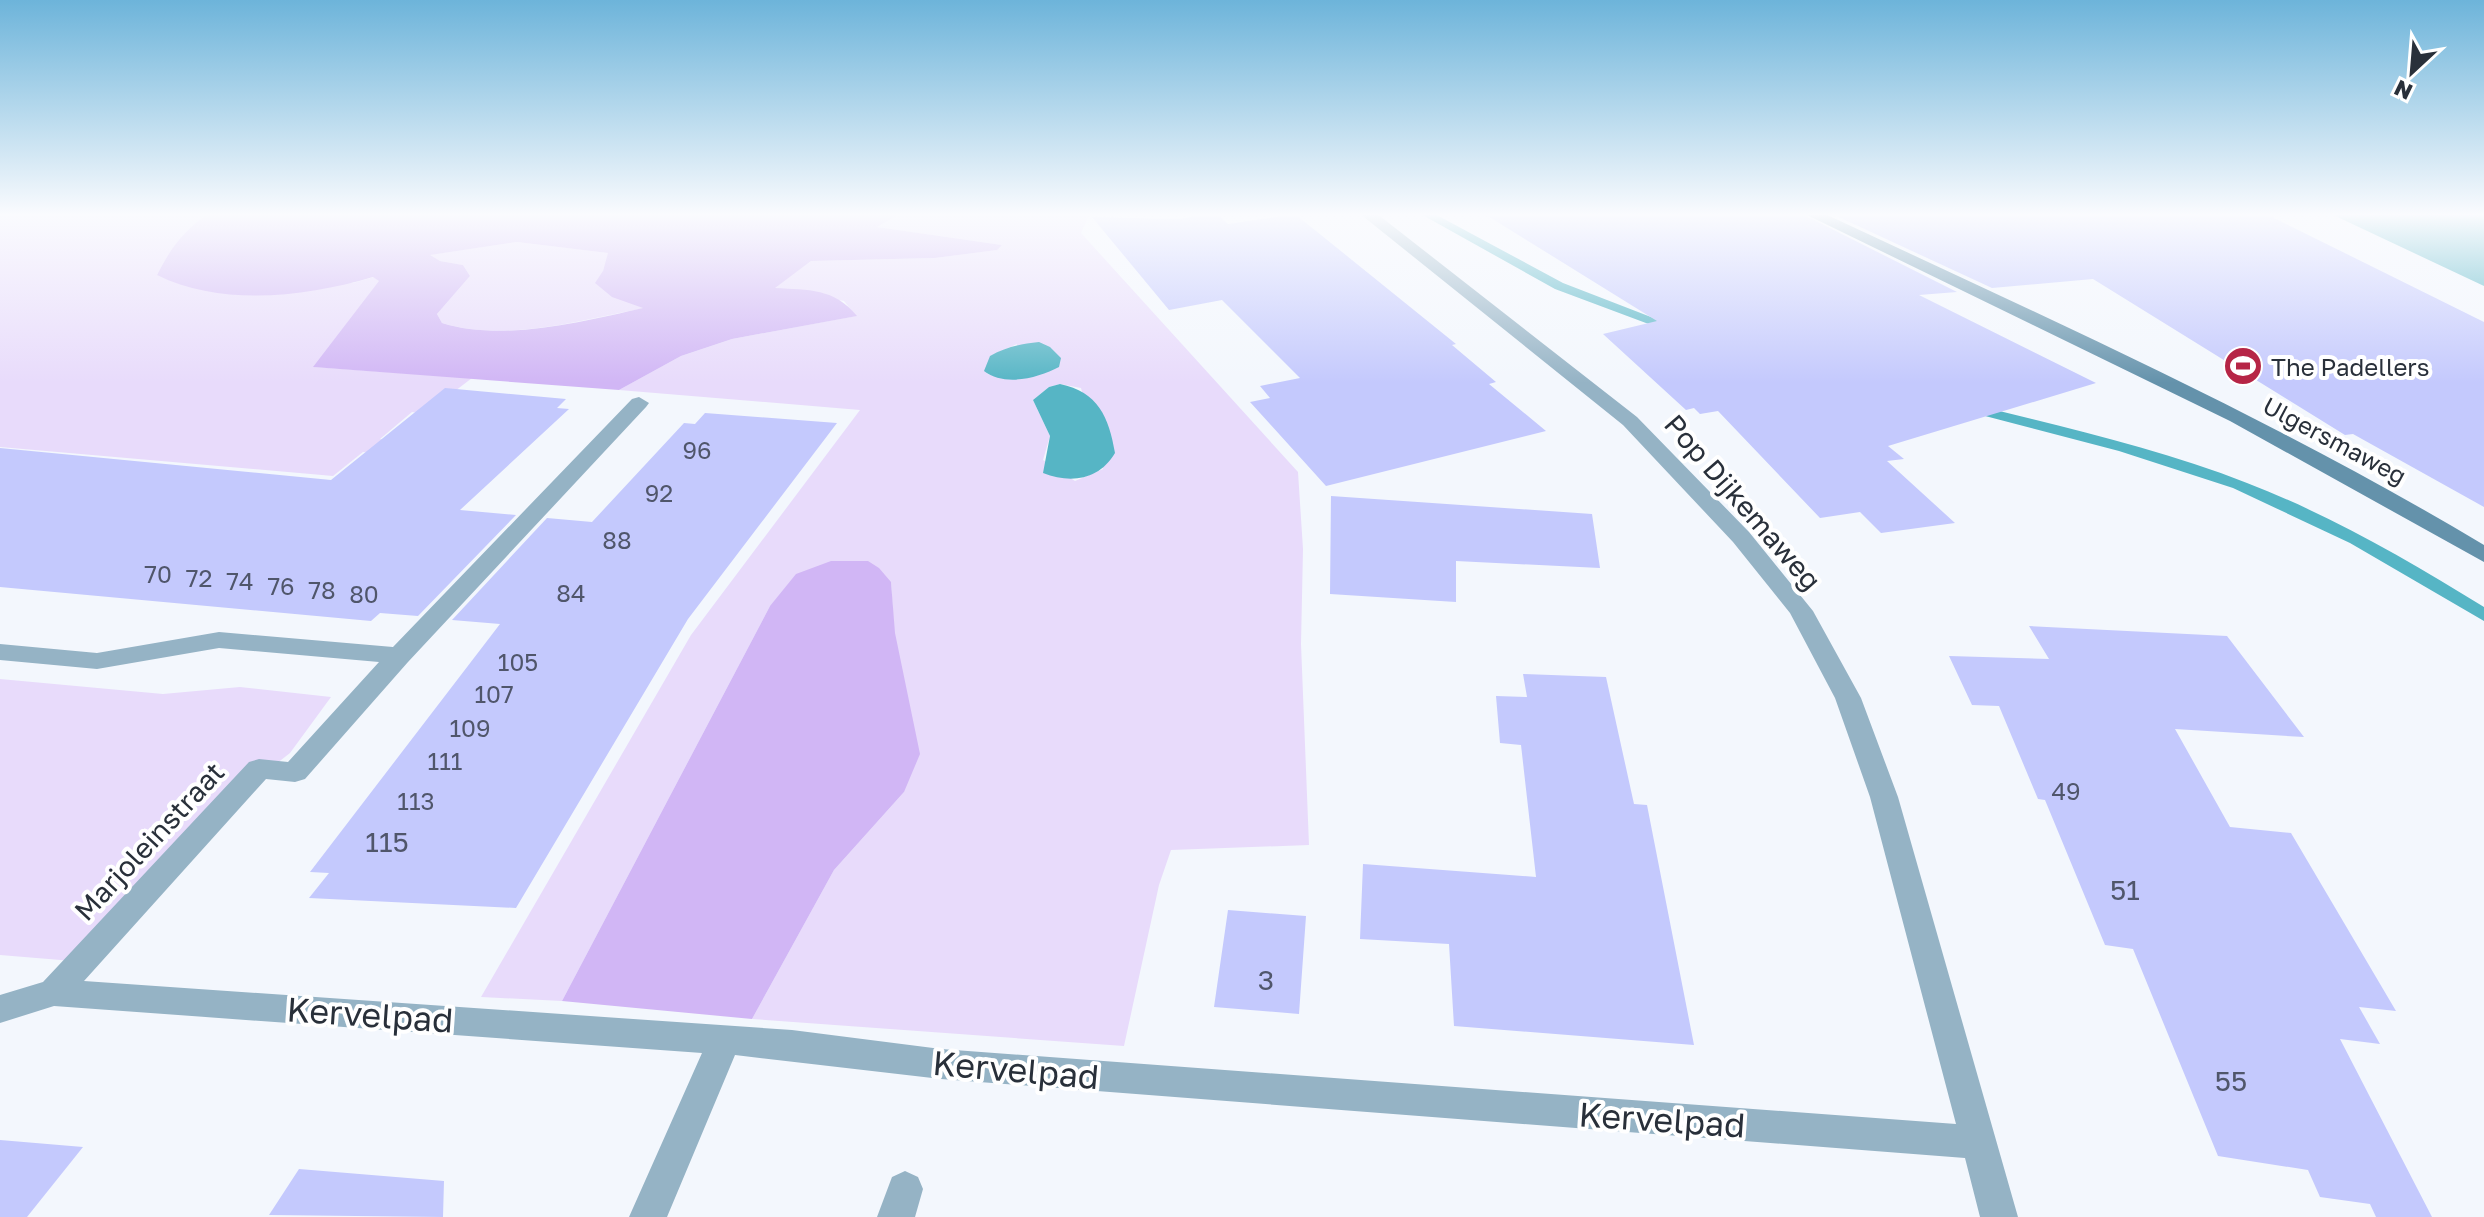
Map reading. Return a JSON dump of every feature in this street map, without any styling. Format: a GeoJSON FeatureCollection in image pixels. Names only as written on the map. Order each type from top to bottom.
{"type":"FeatureCollection","features":[{"type":"Feature","properties":{"kind":"street","name":"Pop Dijkemaweg"},"geometry":{"type":"LineString","coordinates":[[1439,270],[1630,421],[1741,537],[1801,611],[1848,698],[1884,797],[1999,1217]]}},
{"type":"Feature","properties":{"kind":"street","name":"Ulgersmaweg"},"geometry":{"type":"LineString","coordinates":[[1930,270],[2210,404],[2422,516],[2484,555]]}},
{"type":"Feature","properties":{"kind":"street","name":"Marjoleinstraat"},"geometry":{"type":"LineString","coordinates":[[54,992],[259,769],[295,772],[399,656],[639,403]]}},
{"type":"Feature","properties":{"kind":"street"},"geometry":{"type":"LineString","coordinates":[[0,652],[97,661],[219,640],[399,656]]}},
{"type":"Feature","properties":{"kind":"street","name":"Kervelpad"},"geometry":{"type":"LineString","coordinates":[[54,992],[792,1045],[941,1064],[1978,1142]]}},
{"type":"Feature","properties":{"kind":"street"},"geometry":{"type":"LineString","coordinates":[[0,1009],[54,992]]}},
{"type":"Feature","properties":{"kind":"street"},"geometry":{"type":"LineString","coordinates":[[648,1217],[725,1040]]}},
{"type":"Feature","properties":{"kind":"shaded area"},"geometry":{"type":"Polygon","coordinates":[[[0,270],[160,270],[157,275],[353,283],[374,277],[380,281],[314,367],[472,378],[425,414],[412,412],[380,439],[389,441],[373,453],[363,452],[333,476],[0,447],[0,270]]]}},
{"type":"Feature","properties":{"kind":"shaded area"},"geometry":{"type":"Polygon","coordinates":[[[160,270],[466,270],[470,276],[437,314],[442,323],[490,331],[542,328],[643,308],[612,297],[595,283],[603,270],[799,270],[775,288],[810,290],[830,295],[857,316],[732,339],[681,356],[619,390],[313,367],[379,281],[373,277],[320,290],[264,296],[209,292],[157,275],[160,270]]]}},
{"type":"Feature","properties":{"kind":"shaded area"},"geometry":{"type":"Polygon","coordinates":[[[466,270],[603,270],[645,308],[543,328],[517,330],[467,329],[442,323],[437,314],[470,276],[466,270]]]}},
{"type":"Feature","properties":{"kind":"shaded area"},"geometry":{"type":"Polygon","coordinates":[[[799,270],[1114,270],[1298,472],[1303,549],[1301,644],[1309,845],[1171,850],[1159,885],[1124,1046],[752,1019],[834,870],[904,792],[891,582],[770,606],[562,1001],[481,997],[691,635],[860,410],[619,390],[681,356],[732,339],[856,316],[844,301],[774,288],[799,270]],[[1017,344],[990,356],[987,374],[1018,379],[1017,344]],[[1060,384],[1049,387],[1033,400],[1050,436],[1043,460],[1075,481],[1103,469],[1081,388],[1060,384]]]}},
{"type":"Feature","properties":{"kind":"shaded area"},"geometry":{"type":"Polygon","coordinates":[[[831,561],[868,561],[891,582],[895,633],[920,754],[904,792],[834,870],[752,1019],[562,1001],[770,606],[796,574],[831,561]]]}},
{"type":"Feature","properties":{"kind":"shaded area"},"geometry":{"type":"Polygon","coordinates":[[[0,679],[163,694],[240,687],[331,697],[290,753],[239,793],[85,962],[0,955],[0,679]]]}},
{"type":"Feature","properties":{"kind":"water"},"geometry":{"type":"Polygon","coordinates":[[[2450,270],[2484,270],[2484,286],[2450,270]]]}},
{"type":"Feature","properties":{"kind":"water"},"geometry":{"type":"Polygon","coordinates":[[[1039,342],[1050,347],[1061,358],[1059,367],[1041,375],[1011,380],[984,371],[990,356],[1013,346],[1039,342]]]}},
{"type":"Feature","properties":{"kind":"water"},"geometry":{"type":"Polygon","coordinates":[[[1060,384],[1093,400],[1109,428],[1115,453],[1101,469],[1084,477],[1074,479],[1043,473],[1050,436],[1033,400],[1049,387],[1060,384]]]}},
{"type":"Feature","properties":{"kind":"building"},"geometry":{"type":"Polygon","coordinates":[[[1136,270],[1364,270],[1456,344],[1452,345],[1496,382],[1489,384],[1546,431],[1326,486],[1250,402],[1270,398],[1260,386],[1300,378],[1222,300],[1169,310],[1136,270]]]}},
{"type":"Feature","properties":{"kind":"building"},"geometry":{"type":"Polygon","coordinates":[[[1575,270],[1913,270],[1957,292],[1919,295],[2096,383],[1888,446],[1904,459],[1887,461],[1955,523],[1881,533],[1860,512],[1820,518],[1718,411],[1700,414],[1694,408],[1686,410],[1603,334],[1657,321],[1575,270]]]}},
{"type":"Feature","properties":{"kind":"building"},"geometry":{"type":"Polygon","coordinates":[[[1953,270],[2379,270],[2484,322],[2484,507],[2353,434],[2345,435],[2093,279],[1992,288],[1953,270]]]}},
{"type":"Feature","properties":{"kind":"building"},"geometry":{"type":"Polygon","coordinates":[[[445,388],[566,399],[557,408],[569,409],[460,510],[516,515],[418,616],[380,613],[371,621],[0,587],[0,448],[331,480],[445,388]]]}},
{"type":"Feature","properties":{"kind":"building"},"geometry":{"type":"Polygon","coordinates":[[[705,413],[837,423],[688,619],[516,908],[309,898],[329,873],[310,872],[500,624],[452,620],[547,518],[592,522],[684,423],[695,424],[705,413]]]}},
{"type":"Feature","properties":{"kind":"building"},"geometry":{"type":"Polygon","coordinates":[[[1331,496],[1592,514],[1600,568],[1456,561],[1456,602],[1330,594],[1331,496]]]}},
{"type":"Feature","properties":{"kind":"building"},"geometry":{"type":"Polygon","coordinates":[[[2029,626],[2227,636],[2304,737],[2175,729],[2230,827],[2291,833],[2396,1011],[2359,1007],[2380,1044],[2340,1039],[2432,1217],[2376,1217],[2370,1204],[2320,1197],[2308,1170],[2218,1156],[2133,949],[2105,945],[2045,800],[2038,799],[1999,706],[1972,705],[1949,656],[2049,659],[2029,626]]]}},
{"type":"Feature","properties":{"kind":"building"},"geometry":{"type":"Polygon","coordinates":[[[1523,674],[1606,677],[1634,804],[1647,805],[1694,1045],[1454,1026],[1449,944],[1360,939],[1363,864],[1536,877],[1521,745],[1500,743],[1496,696],[1527,697],[1523,674]]]}},
{"type":"Feature","properties":{"kind":"building"},"geometry":{"type":"Polygon","coordinates":[[[1228,910],[1306,916],[1299,1014],[1214,1007],[1228,910]]]}},
{"type":"Feature","properties":{"kind":"building"},"geometry":{"type":"Polygon","coordinates":[[[0,1140],[83,1147],[27,1217],[0,1217],[0,1140]]]}},
{"type":"Feature","properties":{"kind":"building"},"geometry":{"type":"Polygon","coordinates":[[[299,1169],[444,1181],[443,1217],[269,1215],[299,1169]]]}},
{"type":"Feature","properties":{"kind":"waterway"},"geometry":{"type":"LineString","coordinates":[[1529,270],[1559,286],[1675,329]]}},
{"type":"Feature","properties":{"kind":"waterway"},"geometry":{"type":"LineString","coordinates":[[1971,408],[2125,448],[2239,485],[2356,540],[2484,615]]}},
{"type":"Feature","properties":{"kind":"place","name":"The Padellers"},"geometry":{"type":"Point","coordinates":[2243,366]}}]}
